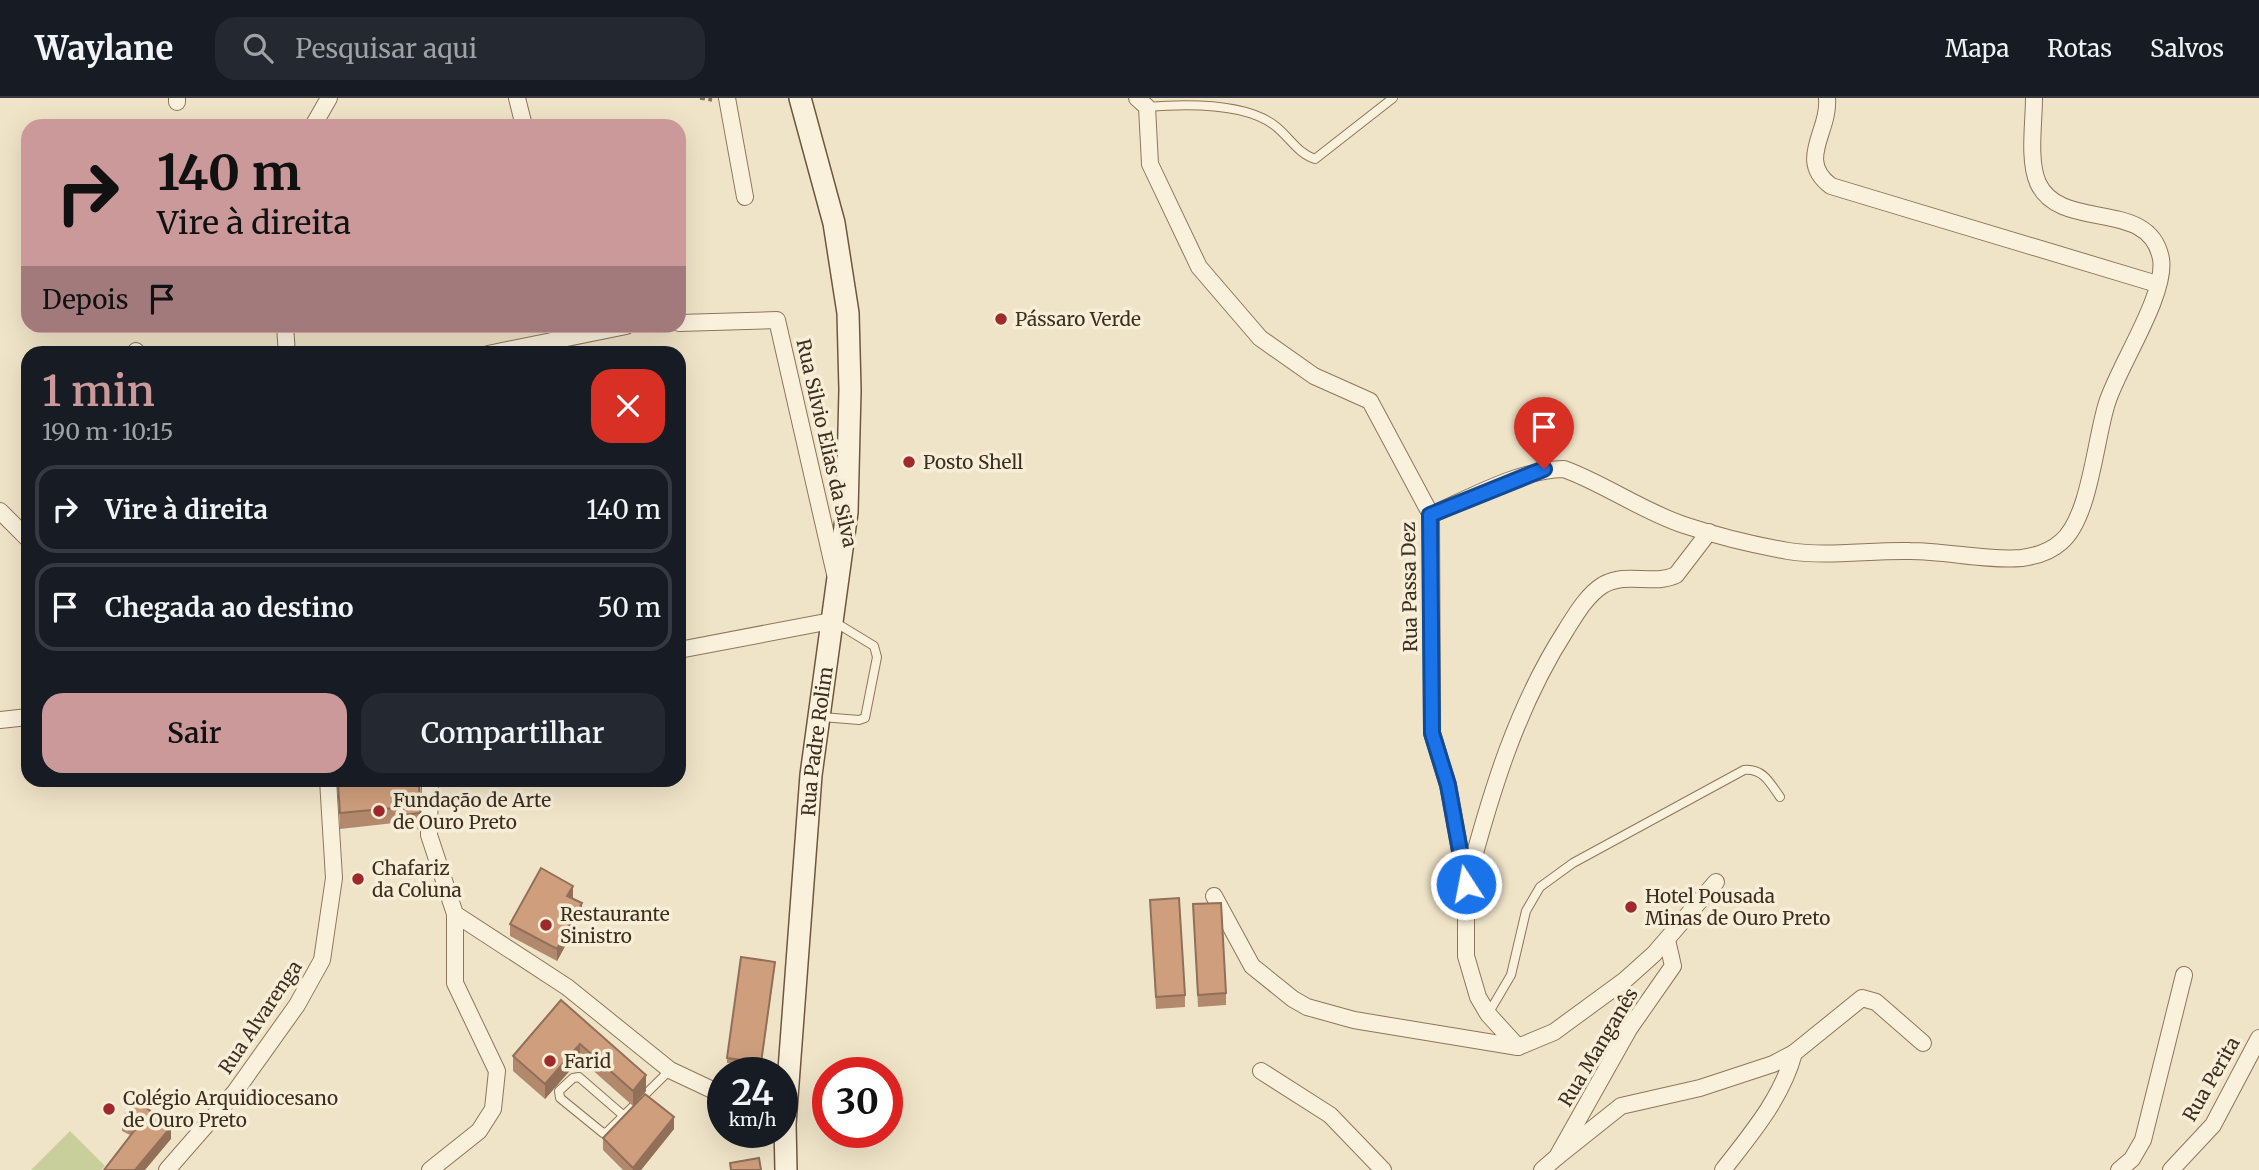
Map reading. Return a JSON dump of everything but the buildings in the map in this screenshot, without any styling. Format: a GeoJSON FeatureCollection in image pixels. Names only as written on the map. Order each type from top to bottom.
{"type":"FeatureCollection","features":[{"type":"Feature","properties":{"kind":"main road","name":"Rua Padre Rolim"},"geometry":{"type":"LineString","coordinates":[[789,1057],[811,775],[831,621],[838,589],[846,512],[850,390],[848,313],[834,223],[800,98]]}},
{"type":"Feature","properties":{"kind":"main road","name":"Rua Padre Rolim"},"geometry":{"type":"LineString","coordinates":[[785,1148],[786,1170]]}},
{"type":"Feature","properties":{"kind":"street"},"geometry":{"type":"LineString","coordinates":[[317,119],[329,98]]}},
{"type":"Feature","properties":{"kind":"street"},"geometry":{"type":"LineString","coordinates":[[517,98],[522,119]]}},
{"type":"Feature","properties":{"kind":"street"},"geometry":{"type":"LineString","coordinates":[[727,98],[746,197]]}},
{"type":"Feature","properties":{"kind":"street"},"geometry":{"type":"LineString","coordinates":[[1430,515],[1544,469],[1564,469],[1682,524],[1789,551],[1912,551],[2020,558],[2042,554],[2062,542],[2073,527],[2083,505],[2097,433],[2110,392],[2147,314],[2162,262],[2157,244],[2146,230],[2133,223],[2062,206],[2048,197],[2039,185],[2035,172],[2034,98]]}},
{"type":"Feature","properties":{"kind":"street"},"geometry":{"type":"LineString","coordinates":[[1830,102],[1814,167],[1818,177],[1831,186],[2157,284]]}},
{"type":"Feature","properties":{"kind":"street","name":"Rua Passa Dez"},"geometry":{"type":"LineString","coordinates":[[1142,103],[1150,164],[1199,267],[1260,338],[1314,376],[1370,401],[1430,515],[1432,733],[1448,785],[1466,884],[1466,956],[1478,997],[1488,1014],[1518,1047]]}},
{"type":"Feature","properties":{"kind":"street","name":"Rua Silvio Elias da Silva"},"geometry":{"type":"LineString","coordinates":[[686,323],[777,320],[838,589]]}},
{"type":"Feature","properties":{"kind":"street"},"geometry":{"type":"LineString","coordinates":[[527,346],[592,333]]}},
{"type":"Feature","properties":{"kind":"street"},"geometry":{"type":"LineString","coordinates":[[0,511],[21,532]]}},
{"type":"Feature","properties":{"kind":"street"},"geometry":{"type":"LineString","coordinates":[[1466,884],[1490,796],[1524,706],[1580,608],[1599,588],[1611,581],[1621,578],[1668,579],[1676,575],[1709,532]]}},
{"type":"Feature","properties":{"kind":"street"},"geometry":{"type":"LineString","coordinates":[[686,649],[831,621]]}},
{"type":"Feature","properties":{"kind":"street"},"geometry":{"type":"LineString","coordinates":[[0,720],[21,718]]}},
{"type":"Feature","properties":{"kind":"street","name":"Rua Alvarenga"},"geometry":{"type":"LineString","coordinates":[[167,1170],[235,1091],[297,1005],[322,960],[334,878],[328,787]]}},
{"type":"Feature","properties":{"kind":"street"},"geometry":{"type":"LineString","coordinates":[[430,787],[429,835],[455,914],[455,983],[497,1071],[494,1109],[479,1131],[430,1170]]}},
{"type":"Feature","properties":{"kind":"street"},"geometry":{"type":"LineString","coordinates":[[1214,896],[1252,966],[1283,992],[1307,1007],[1354,1020],[1518,1047],[1554,1032],[1625,979],[1667,940],[1716,882]]}},
{"type":"Feature","properties":{"kind":"street"},"geometry":{"type":"LineString","coordinates":[[455,914],[567,987],[670,1070],[707,1087]]}},
{"type":"Feature","properties":{"kind":"street","name":"Rua Manganês"},"geometry":{"type":"LineString","coordinates":[[1542,1170],[1557,1157],[1629,1029],[1672,966],[1667,940]]}},
{"type":"Feature","properties":{"kind":"street"},"geometry":{"type":"LineString","coordinates":[[2119,1170],[2132,1159],[2143,1140],[2184,975]]}},
{"type":"Feature","properties":{"kind":"street"},"geometry":{"type":"LineString","coordinates":[[1557,1157],[1621,1106],[1709,1086],[1773,1064],[1794,1053],[1862,998],[1876,1002],[1923,1043]]}},
{"type":"Feature","properties":{"kind":"street","name":"Rua Perita"},"geometry":{"type":"LineString","coordinates":[[2171,1170],[2213,1125],[2259,1038]]}},
{"type":"Feature","properties":{"kind":"street"},"geometry":{"type":"LineString","coordinates":[[1723,1170],[1788,1077],[1794,1053]]}},
{"type":"Feature","properties":{"kind":"street"},"geometry":{"type":"LineString","coordinates":[[1261,1071],[1330,1115],[1363,1146],[1382,1170]]}},
{"type":"Feature","properties":{"kind":"lane"},"geometry":{"type":"LineString","coordinates":[[1142,103],[1188,104],[1245,112],[1275,125],[1305,156],[1315,159],[1393,98]]}},
{"type":"Feature","properties":{"kind":"lane"},"geometry":{"type":"LineString","coordinates":[[819,716],[859,720],[865,718],[877,657],[874,646],[831,621]]}},
{"type":"Feature","properties":{"kind":"lane"},"geometry":{"type":"LineString","coordinates":[[1488,1014],[1511,975],[1532,898],[1551,878],[1633,828],[1744,770],[1752,769],[1764,775],[1780,797]]}},
{"type":"Feature","properties":{"kind":"lane"},"geometry":{"type":"LineString","coordinates":[[624,1116],[579,1077],[573,1078],[559,1091],[560,1098],[601,1133],[607,1132],[624,1116],[670,1070]]}},
{"type":"Feature","properties":{"kind":"green space"},"geometry":{"type":"Polygon","coordinates":[[[70,1131],[105,1166],[101,1170],[31,1170],[70,1131]]]}},
{"type":"Feature","properties":{"kind":"place","name":"Pássaro Verde"},"geometry":{"type":"Point","coordinates":[1001,319]}},
{"type":"Feature","properties":{"kind":"place","name":"Posto Shell"},"geometry":{"type":"Point","coordinates":[909,462]}},
{"type":"Feature","properties":{"kind":"place","name":"Fundação de Arte de Ouro Preto"},"geometry":{"type":"Point","coordinates":[379,811]}},
{"type":"Feature","properties":{"kind":"place","name":"Chafariz da Coluna"},"geometry":{"type":"Point","coordinates":[358,879]}},
{"type":"Feature","properties":{"kind":"place","name":"Hotel Pousada Minas de Ouro Preto"},"geometry":{"type":"Point","coordinates":[1631,907]}},
{"type":"Feature","properties":{"kind":"place","name":"Restaurante Sinistro"},"geometry":{"type":"Point","coordinates":[546,925]}},
{"type":"Feature","properties":{"kind":"place","name":"Farid"},"geometry":{"type":"Point","coordinates":[550,1061]}},
{"type":"Feature","properties":{"kind":"place","name":"Colégio Arquidiocesano de Ouro Preto"},"geometry":{"type":"Point","coordinates":[109,1109]}},
{"type":"Feature","properties":{"kind":"route"},"geometry":{"type":"LineString","coordinates":[[1466,884],[1448,785],[1432,733],[1430,515],[1544,469]]}}]}
